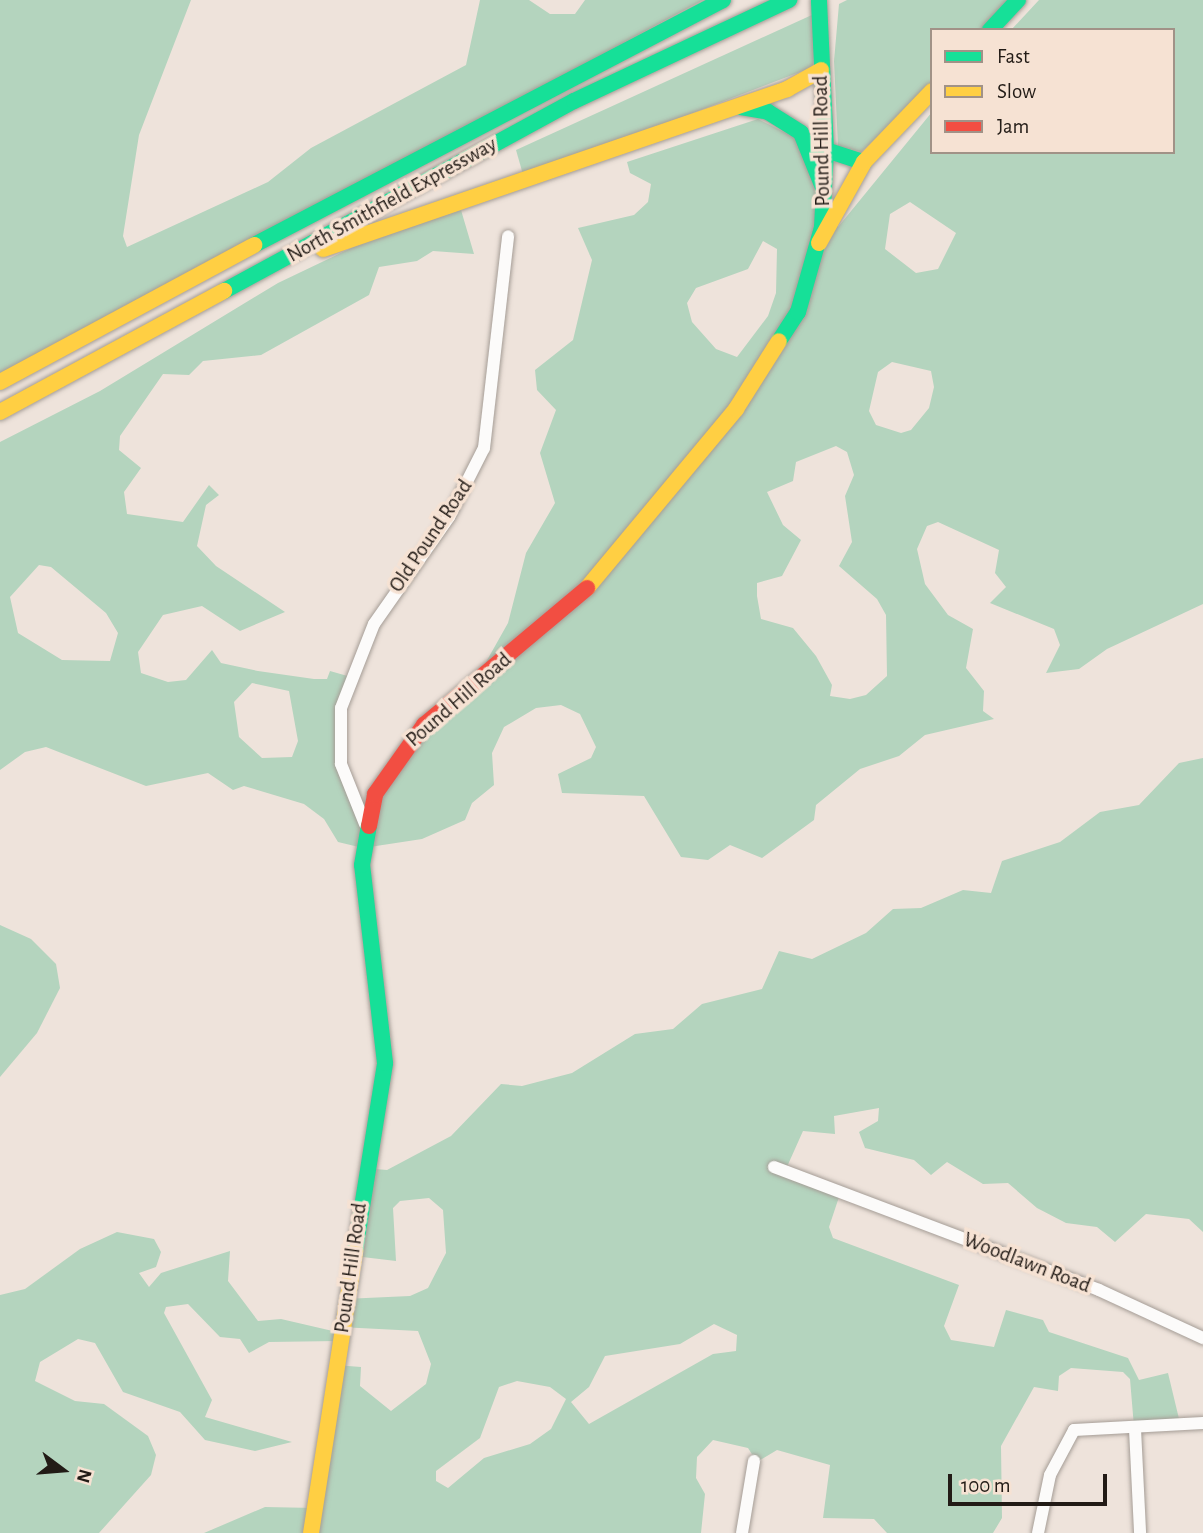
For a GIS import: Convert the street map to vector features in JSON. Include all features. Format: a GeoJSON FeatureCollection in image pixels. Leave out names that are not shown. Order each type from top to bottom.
{"type":"FeatureCollection","features":[{"type":"Feature","properties":{"kind":"main road","name":"North Smithfield Expressway"},"geometry":{"type":"LineString","coordinates":[[0,382],[452,138],[723,0]]}},
{"type":"Feature","properties":{"kind":"main road","name":"Pound Hill Road"},"geometry":{"type":"LineString","coordinates":[[311,1533],[385,1063],[362,865],[365,824],[394,760],[424,725],[573,603],[680,481],[779,345],[798,312],[819,243],[824,190],[826,150],[818,0]]}},
{"type":"Feature","properties":{"kind":"main road"},"geometry":{"type":"LineString","coordinates":[[992,28],[1018,0]]}},
{"type":"Feature","properties":{"kind":"main road","name":"North Smithfield Expressway"},"geometry":{"type":"LineString","coordinates":[[0,412],[574,101],[786,1]]}},
{"type":"Feature","properties":{"kind":"main road"},"geometry":{"type":"LineString","coordinates":[[278,263],[735,106],[821,69]]}},
{"type":"Feature","properties":{"kind":"main road"},"geometry":{"type":"LineString","coordinates":[[819,243],[864,162],[930,93]]}},
{"type":"Feature","properties":{"kind":"main road"},"geometry":{"type":"LineString","coordinates":[[735,106],[768,112],[802,133],[824,190]]}},
{"type":"Feature","properties":{"kind":"main road"},"geometry":{"type":"LineString","coordinates":[[826,150],[864,162]]}},
{"type":"Feature","properties":{"kind":"street","name":"Old Pound Road"},"geometry":{"type":"LineString","coordinates":[[365,824],[341,764],[341,708],[374,624],[449,517],[484,448],[508,236]]}},
{"type":"Feature","properties":{"kind":"street","name":"Woodlawn Road"},"geometry":{"type":"LineString","coordinates":[[774,1167],[1099,1290],[1203,1338]]}},
{"type":"Feature","properties":{"kind":"street"},"geometry":{"type":"LineString","coordinates":[[1038,1533],[1050,1475],[1074,1430],[1135,1429],[1203,1423]]}},
{"type":"Feature","properties":{"kind":"street"},"geometry":{"type":"LineString","coordinates":[[1135,1429],[1140,1533]]}},
{"type":"Feature","properties":{"kind":"street"},"geometry":{"type":"LineString","coordinates":[[742,1533],[754,1461]]}},
{"type":"Feature","properties":{"kind":"green space"},"geometry":{"type":"Polygon","coordinates":[[[0,0],[191,0],[139,135],[123,236],[127,247],[268,182],[311,148],[466,65],[480,0],[529,0],[550,14],[575,14],[585,0],[703,0],[0,378],[0,0]]]}},
{"type":"Feature","properties":{"kind":"green space"},"geometry":{"type":"Polygon","coordinates":[[[847,0],[1013,0],[988,28],[930,28],[930,90],[861,152],[838,146],[834,61],[839,4],[847,0]]]}},
{"type":"Feature","properties":{"kind":"green space"},"geometry":{"type":"Polygon","coordinates":[[[1039,0],[1203,0],[1203,604],[1107,649],[1079,669],[1046,673],[1060,645],[1054,629],[990,603],[1006,587],[995,573],[999,550],[938,522],[927,526],[917,549],[925,584],[948,615],[973,629],[966,668],[984,691],[983,711],[994,719],[925,735],[899,756],[860,769],[816,805],[814,820],[762,858],[730,845],[708,860],[681,857],[644,796],[562,793],[558,774],[591,758],[596,747],[580,714],[561,705],[536,708],[504,727],[492,753],[494,785],[472,803],[465,820],[422,839],[363,848],[338,842],[324,819],[304,804],[244,786],[233,790],[208,773],[146,786],[46,747],[25,752],[0,770],[0,442],[100,391],[278,283],[368,240],[461,210],[474,254],[433,251],[417,261],[379,267],[369,295],[261,355],[203,361],[189,375],[163,374],[120,436],[119,450],[141,468],[124,492],[127,514],[183,522],[209,485],[219,495],[206,505],[197,546],[216,566],[285,612],[240,631],[202,606],[163,615],[138,652],[141,673],[168,682],[186,680],[212,650],[221,663],[258,671],[327,679],[330,671],[351,677],[340,744],[363,817],[395,760],[477,678],[508,623],[526,553],[555,503],[540,453],[556,410],[537,390],[535,370],[573,340],[592,260],[578,228],[634,215],[648,202],[651,184],[630,173],[627,162],[758,119],[808,144],[838,227],[930,114],[930,154],[1175,154],[1175,28],[1013,28],[1039,0]],[[910,202],[890,214],[885,249],[916,273],[938,269],[956,233],[910,202]],[[763,241],[748,269],[696,288],[687,303],[692,322],[716,349],[737,357],[768,316],[776,293],[777,249],[763,241]],[[892,362],[878,372],[869,411],[876,425],[901,433],[911,430],[929,408],[934,387],[931,371],[892,362]],[[836,446],[796,462],[793,481],[767,492],[783,525],[801,540],[782,576],[757,583],[757,596],[761,619],[793,628],[816,656],[832,685],[830,696],[850,699],[866,695],[887,676],[886,615],[877,599],[839,566],[852,542],[845,496],[854,475],[847,452],[836,446]],[[39,565],[10,597],[18,633],[62,660],[110,661],[118,633],[106,613],[51,567],[39,565]],[[252,683],[234,702],[239,737],[262,758],[292,757],[298,741],[289,691],[252,683]]]}},
{"type":"Feature","properties":{"kind":"green space"},"geometry":{"type":"Polygon","coordinates":[[[814,14],[813,67],[524,178],[516,150],[814,14]]]}},
{"type":"Feature","properties":{"kind":"green space"},"geometry":{"type":"Polygon","coordinates":[[[1203,758],[1203,1232],[1189,1219],[1146,1214],[1115,1242],[1097,1227],[1066,1223],[1037,1208],[1008,1183],[983,1184],[947,1162],[931,1175],[914,1160],[865,1148],[859,1132],[878,1121],[879,1108],[834,1116],[835,1134],[803,1131],[786,1169],[840,1194],[829,1227],[833,1238],[959,1285],[944,1326],[951,1340],[994,1347],[1006,1310],[1043,1320],[1049,1332],[1128,1358],[1139,1380],[1168,1373],[1180,1423],[1134,1427],[1130,1379],[1123,1372],[1071,1368],[1059,1376],[1058,1391],[1034,1387],[1001,1446],[1002,1518],[993,1533],[887,1533],[874,1519],[823,1518],[830,1465],[777,1450],[757,1462],[748,1448],[713,1440],[697,1457],[696,1478],[705,1494],[701,1533],[204,1533],[265,1507],[315,1508],[335,1365],[361,1367],[360,1386],[391,1411],[426,1384],[431,1364],[418,1331],[340,1327],[344,1299],[410,1296],[428,1288],[446,1253],[443,1210],[429,1198],[400,1201],[393,1208],[396,1261],[354,1256],[363,1168],[387,1170],[451,1136],[501,1084],[522,1086],[572,1073],[635,1034],[673,1029],[702,1004],[762,989],[779,951],[812,959],[866,933],[893,909],[921,908],[963,890],[991,893],[1002,861],[1060,842],[1100,812],[1139,805],[1179,763],[1203,758]],[[714,1324],[680,1344],[605,1356],[589,1387],[571,1402],[589,1424],[713,1354],[736,1351],[737,1335],[714,1324]],[[517,1381],[499,1387],[480,1438],[436,1471],[436,1481],[448,1488],[484,1458],[530,1444],[551,1429],[566,1399],[550,1387],[517,1381]]]}},
{"type":"Feature","properties":{"kind":"green space"},"geometry":{"type":"Polygon","coordinates":[[[0,925],[31,939],[56,964],[60,988],[37,1033],[0,1077],[0,925]]]}},
{"type":"Feature","properties":{"kind":"green space"},"geometry":{"type":"Polygon","coordinates":[[[117,1232],[154,1239],[161,1252],[156,1267],[139,1273],[149,1287],[161,1273],[230,1251],[228,1281],[258,1321],[281,1319],[337,1332],[337,1341],[269,1342],[249,1353],[240,1339],[220,1337],[188,1304],[166,1307],[164,1313],[212,1400],[205,1417],[292,1442],[255,1451],[205,1440],[180,1412],[123,1392],[95,1343],[78,1339],[40,1362],[35,1381],[75,1401],[104,1404],[148,1436],[156,1455],[151,1475],[99,1533],[0,1533],[0,1295],[25,1289],[80,1249],[117,1232]]]}},
{"type":"Feature","properties":{"kind":"traffic: fast"},"geometry":{"type":"LineString","coordinates":[[254,245],[723,0]]}},
{"type":"Feature","properties":{"kind":"traffic: fast"},"geometry":{"type":"LineString","coordinates":[[224,291],[574,101],[789,0]]}},
{"type":"Feature","properties":{"kind":"traffic: fast"},"geometry":{"type":"LineString","coordinates":[[779,341],[798,312],[822,227],[826,150],[819,0]]}},
{"type":"Feature","properties":{"kind":"traffic: fast"},"geometry":{"type":"LineString","coordinates":[[992,28],[1018,0]]}},
{"type":"Feature","properties":{"kind":"traffic: fast"},"geometry":{"type":"LineString","coordinates":[[741,107],[768,112],[801,133],[824,190]]}},
{"type":"Feature","properties":{"kind":"traffic: fast"},"geometry":{"type":"LineString","coordinates":[[826,150],[864,162]]}},
{"type":"Feature","properties":{"kind":"traffic: fast"},"geometry":{"type":"LineString","coordinates":[[355,1251],[385,1063],[362,865],[369,826]]}},
{"type":"Feature","properties":{"kind":"traffic: slow"},"geometry":{"type":"LineString","coordinates":[[323,249],[787,89],[821,70]]}},
{"type":"Feature","properties":{"kind":"traffic: slow"},"geometry":{"type":"LineString","coordinates":[[819,243],[864,162],[930,93]]}},
{"type":"Feature","properties":{"kind":"traffic: slow"},"geometry":{"type":"LineString","coordinates":[[0,382],[254,245]]}},
{"type":"Feature","properties":{"kind":"traffic: slow"},"geometry":{"type":"LineString","coordinates":[[0,412],[224,291]]}},
{"type":"Feature","properties":{"kind":"traffic: slow"},"geometry":{"type":"LineString","coordinates":[[587,588],[736,409],[779,341]]}},
{"type":"Feature","properties":{"kind":"traffic: slow"},"geometry":{"type":"LineString","coordinates":[[311,1533],[355,1251]]}},
{"type":"Feature","properties":{"kind":"traffic: jam"},"geometry":{"type":"LineString","coordinates":[[369,826],[375,794],[424,725],[587,588]]}}]}
